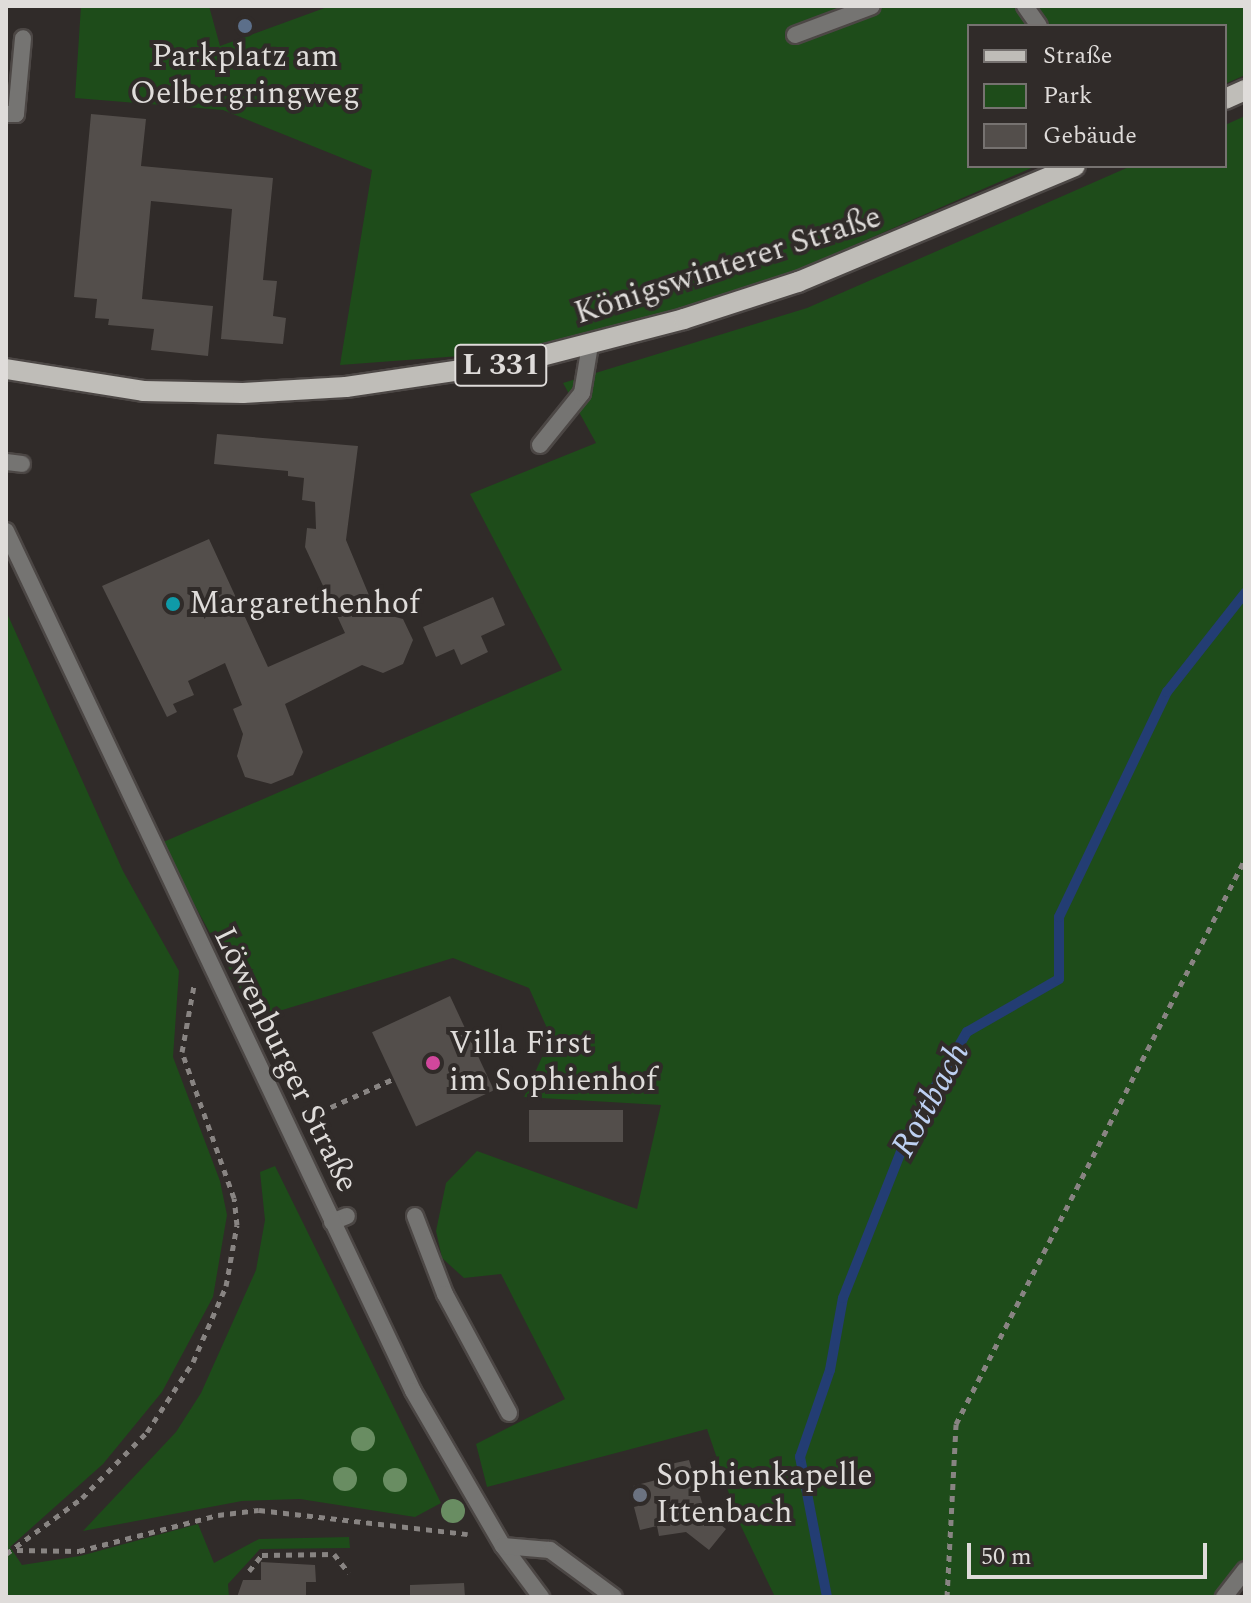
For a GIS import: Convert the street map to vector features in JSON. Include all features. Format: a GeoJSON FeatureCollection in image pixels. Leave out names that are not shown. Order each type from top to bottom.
{"type":"FeatureCollection","features":[{"type":"Feature","properties":{"kind":"main road","name":"Königswinterer Straße"},"geometry":{"type":"LineString","coordinates":[[6,369],[143,391],[243,393],[441,375],[590,345],[798,282],[1070,168]]}},
{"type":"Feature","properties":{"kind":"street"},"geometry":{"type":"LineString","coordinates":[[795,35],[872,6]]}},
{"type":"Feature","properties":{"kind":"street"},"geometry":{"type":"LineString","coordinates":[[1025,6],[1038,24]]}},
{"type":"Feature","properties":{"kind":"street"},"geometry":{"type":"LineString","coordinates":[[6,114],[16,114],[23,38]]}},
{"type":"Feature","properties":{"kind":"street"},"geometry":{"type":"LineString","coordinates":[[540,445],[582,393],[590,345]]}},
{"type":"Feature","properties":{"kind":"street","name":"Löwenburger Straße"},"geometry":{"type":"LineString","coordinates":[[6,531],[212,974],[339,1219],[413,1391],[500,1541],[541,1597]]}},
{"type":"Feature","properties":{"kind":"street"},"geometry":{"type":"LineString","coordinates":[[415,1216],[445,1294],[509,1413]]}},
{"type":"Feature","properties":{"kind":"street"},"geometry":{"type":"LineString","coordinates":[[500,1541],[550,1550],[614,1597]]}},
{"type":"Feature","properties":{"kind":"street"},"geometry":{"type":"LineString","coordinates":[[1224,1597],[1245,1570]]}},
{"type":"Feature","properties":{"kind":"path"},"geometry":{"type":"LineString","coordinates":[[947,1597],[956,1424],[1245,859]]}},
{"type":"Feature","properties":{"kind":"path"},"geometry":{"type":"LineString","coordinates":[[6,1554],[16,1550],[82,1498],[147,1432],[186,1375],[215,1318],[233,1253],[234,1198],[182,1052],[195,981],[212,974]]}},
{"type":"Feature","properties":{"kind":"path"},"geometry":{"type":"LineString","coordinates":[[319,1113],[393,1079]]}},
{"type":"Feature","properties":{"kind":"path"},"geometry":{"type":"LineString","coordinates":[[16,1550],[79,1551],[218,1515],[259,1510],[302,1511],[415,1531],[500,1541]]}},
{"type":"Feature","properties":{"kind":"path"},"geometry":{"type":"LineString","coordinates":[[249,1571],[262,1555],[334,1554],[349,1573]]}},
{"type":"Feature","properties":{"kind":"green space"},"geometry":{"type":"Polygon","coordinates":[[[81,6],[209,6],[220,46],[330,6],[1245,6],[1245,75],[1227,83],[1227,24],[967,24],[967,168],[1031,168],[797,270],[555,349],[340,365],[372,170],[223,110],[75,98],[81,6]]]}},
{"type":"Feature","properties":{"kind":"green space"},"geometry":{"type":"Polygon","coordinates":[[[1245,116],[1245,1581],[1233,1597],[775,1597],[738,1520],[707,1429],[487,1487],[476,1444],[565,1399],[501,1274],[464,1278],[442,1258],[436,1231],[446,1183],[477,1151],[637,1209],[661,1105],[524,1097],[551,1037],[529,988],[453,958],[256,1018],[161,843],[562,670],[470,494],[596,443],[563,383],[807,308],[1126,168],[1227,168],[1227,124],[1245,116]]]}},
{"type":"Feature","properties":{"kind":"green space"},"geometry":{"type":"Polygon","coordinates":[[[6,611],[123,871],[179,971],[173,1057],[220,1181],[227,1215],[213,1297],[162,1392],[103,1464],[10,1547],[22,1565],[80,1556],[198,1524],[214,1563],[259,1539],[349,1537],[350,1548],[260,1549],[228,1584],[229,1597],[6,1597],[6,611]]]}},
{"type":"Feature","properties":{"kind":"green space"},"geometry":{"type":"Polygon","coordinates":[[[275,1166],[441,1503],[415,1517],[300,1499],[242,1501],[83,1531],[176,1432],[201,1393],[256,1270],[265,1220],[260,1172],[275,1166]]]}},
{"type":"Feature","properties":{"kind":"building"},"geometry":{"type":"Polygon","coordinates":[[[91,114],[146,119],[141,166],[273,178],[263,280],[277,281],[273,316],[286,318],[283,344],[221,339],[232,209],[151,201],[142,299],[213,306],[208,356],[151,350],[154,329],[108,325],[109,319],[95,318],[97,299],[74,297],[91,114]]]}},
{"type":"Feature","properties":{"kind":"building","name":"Margarethenhof"},"geometry":{"type":"Polygon","coordinates":[[[217,434],[358,446],[346,540],[376,612],[403,619],[413,640],[403,664],[383,673],[362,665],[285,704],[303,752],[293,775],[271,784],[245,777],[237,756],[243,734],[233,709],[242,705],[225,663],[188,681],[194,695],[173,704],[177,712],[167,717],[102,586],[209,539],[268,667],[345,633],[305,547],[307,528],[316,529],[315,502],[302,500],[304,478],[288,476],[288,471],[214,464],[217,434]]]}},
{"type":"Feature","properties":{"kind":"building"},"geometry":{"type":"Polygon","coordinates":[[[493,597],[505,625],[481,636],[488,652],[461,665],[454,649],[436,657],[423,627],[493,597]]]}},
{"type":"Feature","properties":{"kind":"building","name":"Villa First im Sophienhof"},"geometry":{"type":"Polygon","coordinates":[[[450,996],[494,1090],[416,1127],[372,1032],[450,996]]]}},
{"type":"Feature","properties":{"kind":"building"},"geometry":{"type":"Polygon","coordinates":[[[529,1110],[623,1110],[623,1142],[529,1142],[529,1110]]]}},
{"type":"Feature","properties":{"kind":"building"},"geometry":{"type":"Polygon","coordinates":[[[689,1460],[705,1512],[726,1529],[709,1550],[686,1532],[659,1536],[657,1526],[640,1530],[634,1507],[638,1506],[633,1486],[664,1478],[661,1466],[689,1460]]]}},
{"type":"Feature","properties":{"kind":"building"},"geometry":{"type":"Polygon","coordinates":[[[261,1562],[315,1565],[316,1582],[306,1582],[306,1597],[237,1597],[243,1580],[261,1580],[261,1562]]]}},
{"type":"Feature","properties":{"kind":"building"},"geometry":{"type":"Polygon","coordinates":[[[464,1583],[465,1597],[410,1597],[410,1585],[464,1583]]]}},
{"type":"Feature","properties":{"kind":"waterway","name":"Rottbach"},"geometry":{"type":"LineString","coordinates":[[827,1597],[800,1457],[830,1370],[843,1298],[908,1134],[967,1032],[1059,979],[1059,917],[1167,692],[1245,593]]}},
{"type":"Feature","properties":{"kind":"place","name":"Parkplatz am Oelbergringweg"},"geometry":{"type":"Point","coordinates":[245,26]}},
{"type":"Feature","properties":{"kind":"place","name":"Margarethenhof"},"geometry":{"type":"Point","coordinates":[173,604]}},
{"type":"Feature","properties":{"kind":"place","name":"Villa First im Sophienhof"},"geometry":{"type":"Point","coordinates":[433,1063]}},
{"type":"Feature","properties":{"kind":"place","name":"Sophienkapelle Ittenbach"},"geometry":{"type":"Point","coordinates":[640,1495]}}]}
